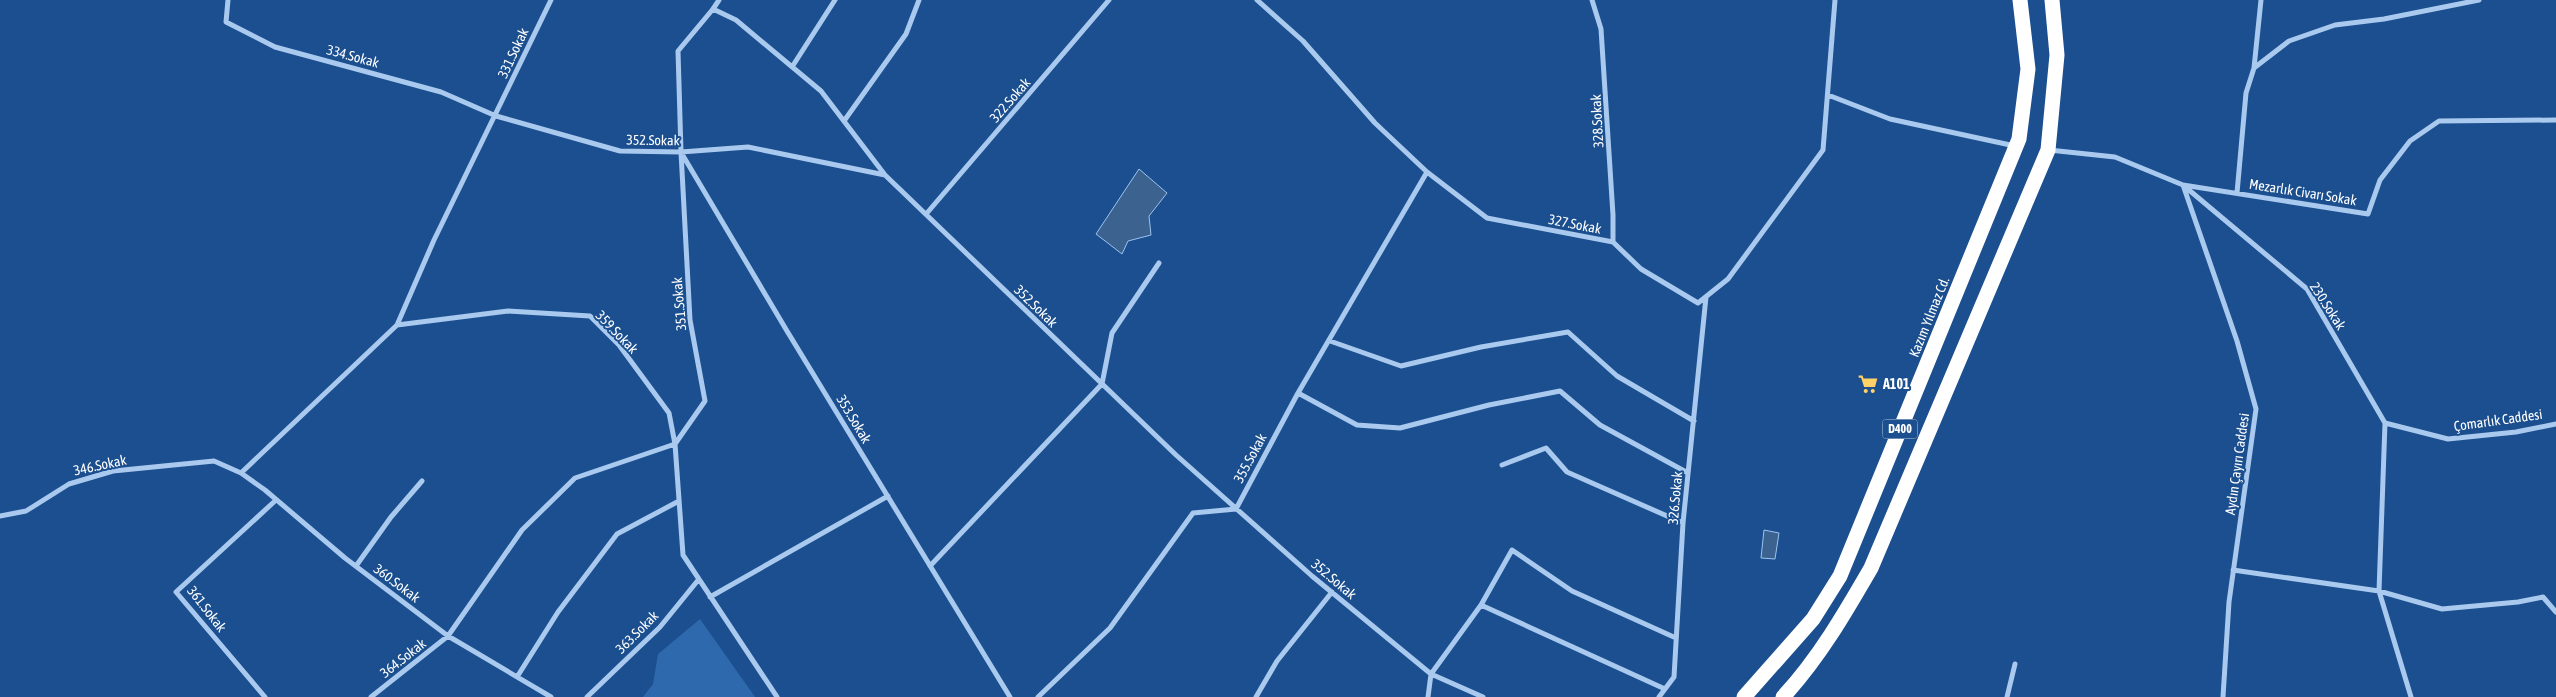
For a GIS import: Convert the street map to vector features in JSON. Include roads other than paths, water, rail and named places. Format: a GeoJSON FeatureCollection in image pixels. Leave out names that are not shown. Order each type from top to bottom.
{"type":"FeatureCollection","features":[{"type":"Feature","properties":{"kind":"highway","name":"Kazım Yılmaz Cd."},"geometry":{"type":"LineString","coordinates":[[1744,697],[1813,618],[1840,576],[2016,146],[2024,106],[2028,69],[2020,0]]}},
{"type":"Feature","properties":{"kind":"highway","name":"D400"},"geometry":{"type":"LineString","coordinates":[[1783,697],[1802,676],[1839,624],[1871,568],[2048,150],[2057,56],[2052,0]]}},
{"type":"Feature","properties":{"kind":"street","name":"334.Sokak"},"geometry":{"type":"LineString","coordinates":[[228,0],[226,22],[276,47],[441,92],[496,116]]}},
{"type":"Feature","properties":{"kind":"street","name":"331.Sokak"},"geometry":{"type":"LineString","coordinates":[[397,324],[434,240],[551,0]]}},
{"type":"Feature","properties":{"kind":"street","name":"351.Sokak"},"geometry":{"type":"LineString","coordinates":[[675,444],[705,401],[690,320],[681,152],[678,51],[719,0]]}},
{"type":"Feature","properties":{"kind":"street"},"geometry":{"type":"LineString","coordinates":[[792,67],[835,0]]}},
{"type":"Feature","properties":{"kind":"street"},"geometry":{"type":"LineString","coordinates":[[844,121],[906,34],[919,0]]}},
{"type":"Feature","properties":{"kind":"street","name":"322.Sokak"},"geometry":{"type":"LineString","coordinates":[[927,213],[1109,0]]}},
{"type":"Feature","properties":{"kind":"street","name":"327.Sokak"},"geometry":{"type":"LineString","coordinates":[[1258,0],[1304,41],[1375,123],[1427,172],[1487,218],[1613,242],[1640,269],[1698,303],[1706,297]]}},
{"type":"Feature","properties":{"kind":"street","name":"328.Sokak"},"geometry":{"type":"LineString","coordinates":[[1592,0],[1602,39],[1613,242]]}},
{"type":"Feature","properties":{"kind":"street"},"geometry":{"type":"LineString","coordinates":[[1706,297],[1728,279],[1823,150],[1835,0]]}},
{"type":"Feature","properties":{"kind":"street","name":"Mezarlık Civarı Sokak"},"geometry":{"type":"LineString","coordinates":[[2237,193],[2246,93],[2254,68],[2261,0]]}},
{"type":"Feature","properties":{"kind":"street"},"geometry":{"type":"LineString","coordinates":[[2254,68],[2289,41],[2335,25],[2384,19],[2476,0]]}},
{"type":"Feature","properties":{"kind":"street"},"geometry":{"type":"LineString","coordinates":[[713,9],[736,20],[821,91],[885,175]]}},
{"type":"Feature","properties":{"kind":"street"},"geometry":{"type":"LineString","coordinates":[[1828,95],[1890,119],[2016,146]]}},
{"type":"Feature","properties":{"kind":"street","name":"352.Sokak"},"geometry":{"type":"LineString","coordinates":[[496,116],[620,151],[681,152],[748,147],[885,175],[927,213],[1007,295],[1236,509],[1332,592],[1432,674],[1483,697]]}},
{"type":"Feature","properties":{"kind":"street","name":"Mezarlık Civarı Sokak"},"geometry":{"type":"LineString","coordinates":[[2183,186],[2368,214],[2380,180],[2410,141],[2439,121],[2556,120]]}},
{"type":"Feature","properties":{"kind":"street","name":"230.Sokak"},"geometry":{"type":"LineString","coordinates":[[2048,150],[2115,157],[2183,186],[2307,289],[2386,423]]}},
{"type":"Feature","properties":{"kind":"street","name":"353.Sokak"},"geometry":{"type":"LineString","coordinates":[[681,152],[1010,697]]}},
{"type":"Feature","properties":{"kind":"street","name":"355.Sokak"},"geometry":{"type":"LineString","coordinates":[[1236,509],[1298,392],[1330,341],[1427,172]]}},
{"type":"Feature","properties":{"kind":"street","name":"Aydın Çayırı Caddesi"},"geometry":{"type":"LineString","coordinates":[[2183,186],[2237,341],[2256,408],[2232,570],[2224,697]]}},
{"type":"Feature","properties":{"kind":"street"},"geometry":{"type":"LineString","coordinates":[[930,566],[1102,384],[1112,333],[1159,263]]}},
{"type":"Feature","properties":{"kind":"street","name":"326.Sokak"},"geometry":{"type":"LineString","coordinates":[[1659,697],[1674,677],[1688,473],[1706,297]]}},
{"type":"Feature","properties":{"kind":"street","name":"359.Sokak"},"geometry":{"type":"LineString","coordinates":[[397,324],[508,311],[590,316],[618,345],[669,413],[675,444],[683,555],[777,697]]}},
{"type":"Feature","properties":{"kind":"street"},"geometry":{"type":"LineString","coordinates":[[241,473],[397,324]]}},
{"type":"Feature","properties":{"kind":"street"},"geometry":{"type":"LineString","coordinates":[[1330,341],[1401,366],[1568,332],[1617,376],[1694,421]]}},
{"type":"Feature","properties":{"kind":"street"},"geometry":{"type":"LineString","coordinates":[[1298,392],[1357,425],[1400,428],[1489,405],[1560,391],[1600,425],[1688,473]]}},
{"type":"Feature","properties":{"kind":"street"},"geometry":{"type":"LineString","coordinates":[[2386,423],[2379,592],[2411,697]]}},
{"type":"Feature","properties":{"kind":"street","name":"Çomarlık Caddesi"},"geometry":{"type":"LineString","coordinates":[[2386,423],[2448,438],[2516,432],[2556,424]]}},
{"type":"Feature","properties":{"kind":"street","name":"364.Sokak"},"geometry":{"type":"LineString","coordinates":[[371,697],[448,636],[522,530],[575,478],[675,444]]}},
{"type":"Feature","properties":{"kind":"street"},"geometry":{"type":"LineString","coordinates":[[1502,465],[1546,448],[1567,472],[1684,523]]}},
{"type":"Feature","properties":{"kind":"street","name":"346.Sokak"},"geometry":{"type":"LineString","coordinates":[[0,516],[26,511],[70,484],[113,471],[214,461],[241,473]]}},
{"type":"Feature","properties":{"kind":"street","name":"360.Sokak"},"geometry":{"type":"LineString","coordinates":[[241,473],[356,566],[448,636],[551,697]]}},
{"type":"Feature","properties":{"kind":"street"},"geometry":{"type":"LineString","coordinates":[[356,566],[390,517],[422,481]]}},
{"type":"Feature","properties":{"kind":"street"},"geometry":{"type":"LineString","coordinates":[[710,597],[888,496]]}},
{"type":"Feature","properties":{"kind":"street","name":"361.Sokak"},"geometry":{"type":"LineString","coordinates":[[265,697],[176,592],[276,500]]}},
{"type":"Feature","properties":{"kind":"street"},"geometry":{"type":"LineString","coordinates":[[517,677],[558,612],[617,534],[679,501]]}},
{"type":"Feature","properties":{"kind":"street"},"geometry":{"type":"LineString","coordinates":[[1038,697],[1110,628],[1193,513],[1236,509]]}},
{"type":"Feature","properties":{"kind":"street"},"geometry":{"type":"LineString","coordinates":[[1428,697],[1432,674],[1480,604],[1512,550],[1572,591],[1676,638]]}},
{"type":"Feature","properties":{"kind":"street"},"geometry":{"type":"LineString","coordinates":[[2232,570],[2379,592],[2442,609],[2518,602],[2543,597],[2556,612]]}},
{"type":"Feature","properties":{"kind":"street","name":"363.Sokak"},"geometry":{"type":"LineString","coordinates":[[587,697],[660,627],[698,579]]}},
{"type":"Feature","properties":{"kind":"street"},"geometry":{"type":"LineString","coordinates":[[1256,697],[1277,661],[1332,592]]}},
{"type":"Feature","properties":{"kind":"street"},"geometry":{"type":"LineString","coordinates":[[1480,604],[1665,690]]}},
{"type":"Feature","properties":{"kind":"street"},"geometry":{"type":"LineString","coordinates":[[2007,697],[2015,664]]}},
{"type":"Feature","properties":{"kind":"place","name":"A101"},"geometry":{"type":"Point","coordinates":[1868,384]}}]}
